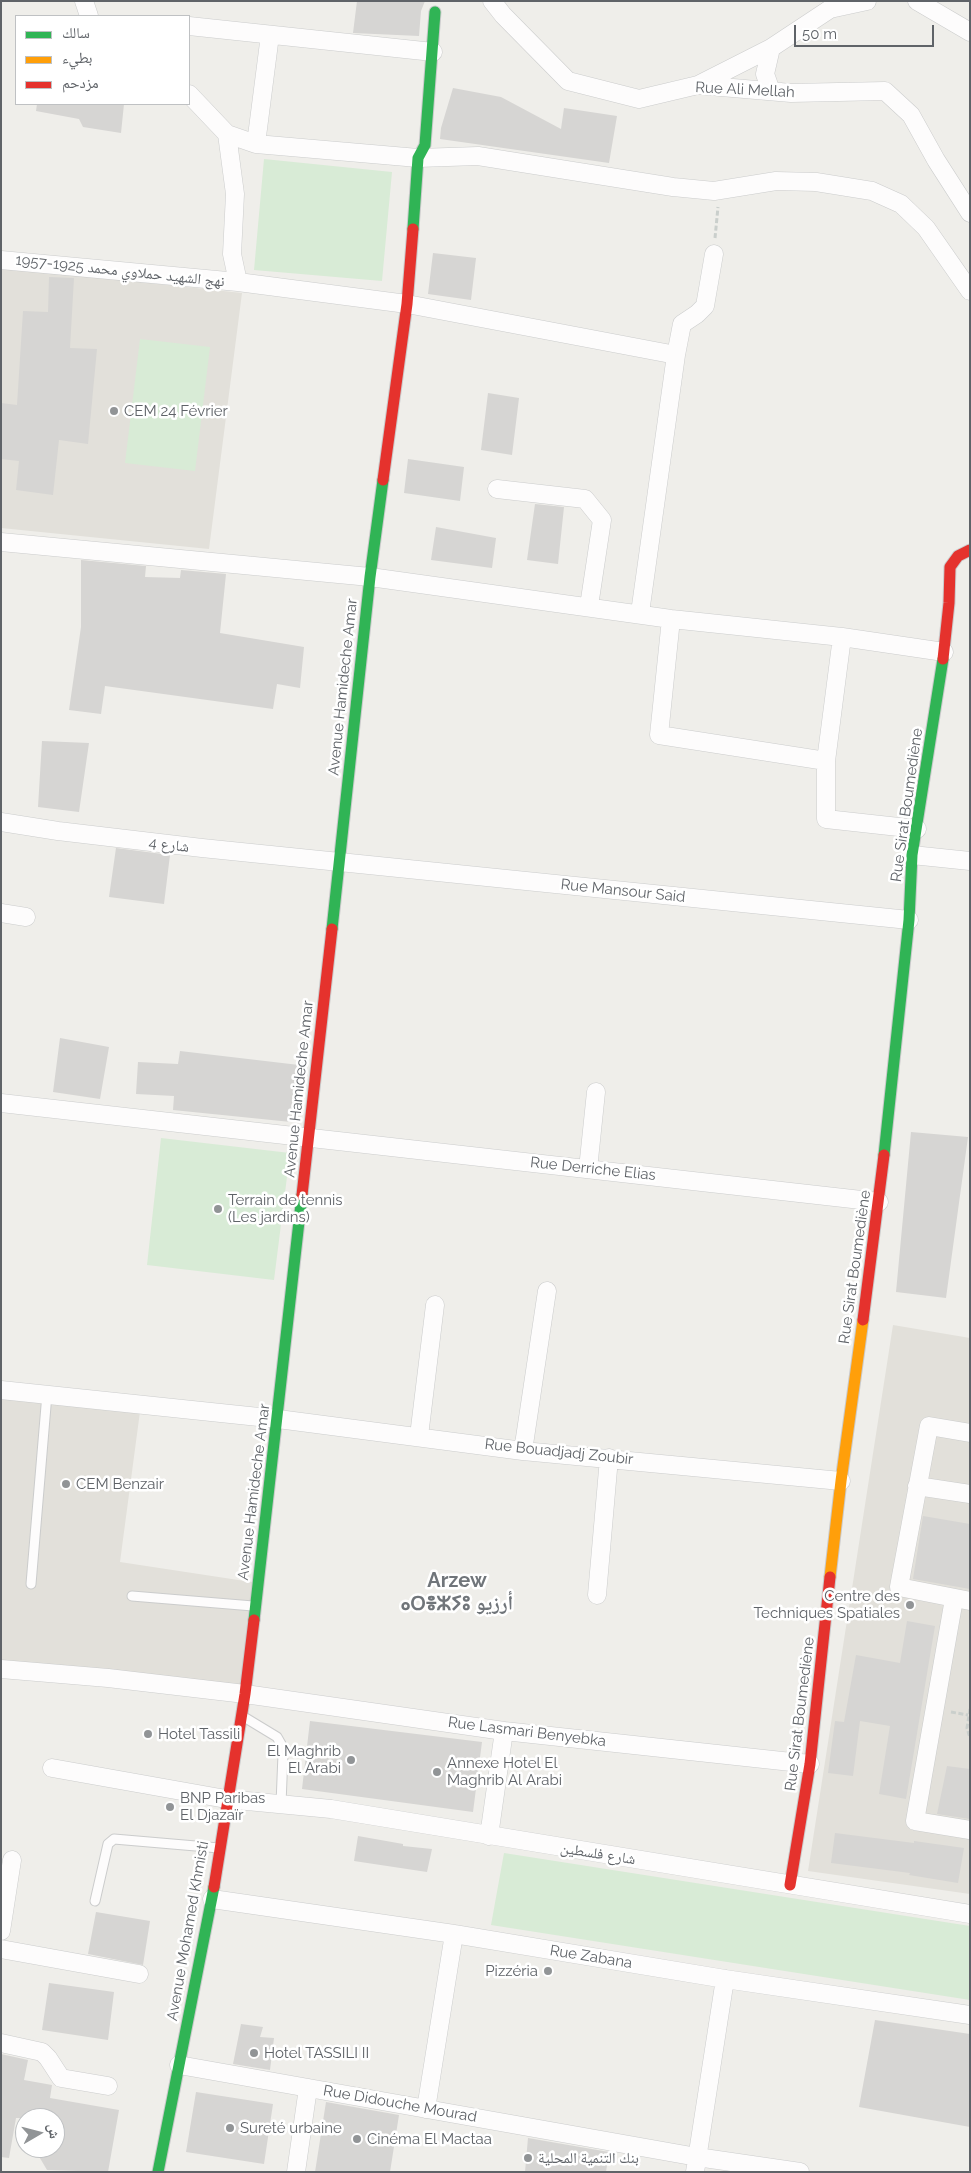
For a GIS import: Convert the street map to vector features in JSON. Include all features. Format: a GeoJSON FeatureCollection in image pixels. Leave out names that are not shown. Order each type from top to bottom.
{"type":"FeatureCollection","features":[{"type":"Feature","properties":{"kind":"street"},"geometry":{"type":"LineString","coordinates":[[84,1],[90,15]]}},
{"type":"Feature","properties":{"kind":"street","name":"Rue Ali Mellah"},"geometry":{"type":"LineString","coordinates":[[492,1],[503,15],[568,81],[639,99],[698,85],[792,93],[885,91],[911,115],[936,160],[970,213]]}},
{"type":"Feature","properties":{"kind":"street"},"geometry":{"type":"LineString","coordinates":[[698,85],[771,48],[830,9],[867,1]]}},
{"type":"Feature","properties":{"kind":"street"},"geometry":{"type":"LineString","coordinates":[[917,1],[970,32]]}},
{"type":"Feature","properties":{"kind":"street","name":"Avenue Hamideche Amar"},"geometry":{"type":"LineString","coordinates":[[245,1694],[278,1419],[370,577],[407,304],[418,158],[425,145],[435,12]]}},
{"type":"Feature","properties":{"kind":"street"},"geometry":{"type":"LineString","coordinates":[[190,26],[433,52]]}},
{"type":"Feature","properties":{"kind":"street"},"geometry":{"type":"LineString","coordinates":[[256,144],[270,35]]}},
{"type":"Feature","properties":{"kind":"street"},"geometry":{"type":"LineString","coordinates":[[771,48],[765,74],[771,91],[792,93]]}},
{"type":"Feature","properties":{"kind":"street"},"geometry":{"type":"LineString","coordinates":[[190,95],[227,134],[256,144],[418,158],[478,156],[673,187],[720,190],[776,181],[816,182],[872,191],[901,204],[926,228],[970,291]]}},
{"type":"Feature","properties":{"kind":"street"},"geometry":{"type":"LineString","coordinates":[[227,134],[235,194],[232,254],[238,282]]}},
{"type":"Feature","properties":{"kind":"street"},"geometry":{"type":"LineString","coordinates":[[640,613],[682,324],[697,314],[704,306],[714,254]]}},
{"type":"Feature","properties":{"kind":"street","name":"نهج الشهيد حملاوي محمد 1925-1957"},"geometry":{"type":"LineString","coordinates":[[1,260],[238,282],[407,304],[676,355]]}},
{"type":"Feature","properties":{"kind":"street"},"geometry":{"type":"LineString","coordinates":[[497,489],[585,498],[602,520],[589,606]]}},
{"type":"Feature","properties":{"kind":"street"},"geometry":{"type":"LineString","coordinates":[[1,542],[370,577],[640,613],[671,619],[842,637],[944,652]]}},
{"type":"Feature","properties":{"kind":"street","name":"Rue Sirat Boumediène"},"geometry":{"type":"LineString","coordinates":[[790,1886],[810,1764],[841,1481],[879,1202],[908,920],[912,855],[944,652],[950,568],[958,556],[970,550]]}},
{"type":"Feature","properties":{"kind":"street"},"geometry":{"type":"LineString","coordinates":[[671,619],[659,736],[826,761]]}},
{"type":"Feature","properties":{"kind":"street"},"geometry":{"type":"LineString","coordinates":[[842,637],[826,761],[826,819],[916,829]]}},
{"type":"Feature","properties":{"kind":"street","name":"شارع 4"},"geometry":{"type":"LineString","coordinates":[[1,822],[58,832],[338,863]]}},
{"type":"Feature","properties":{"kind":"street"},"geometry":{"type":"LineString","coordinates":[[912,855],[970,861]]}},
{"type":"Feature","properties":{"kind":"street","name":"Rue Mansour Said"},"geometry":{"type":"LineString","coordinates":[[338,863],[908,920]]}},
{"type":"Feature","properties":{"kind":"street"},"geometry":{"type":"LineString","coordinates":[[1,914],[26,917]]}},
{"type":"Feature","properties":{"kind":"street"},"geometry":{"type":"LineString","coordinates":[[588,1169],[596,1092]]}},
{"type":"Feature","properties":{"kind":"street","name":"Rue Derriche Elias"},"geometry":{"type":"LineString","coordinates":[[1,1103],[879,1202]]}},
{"type":"Feature","properties":{"kind":"street"},"geometry":{"type":"LineString","coordinates":[[523,1451],[547,1291]]}},
{"type":"Feature","properties":{"kind":"street"},"geometry":{"type":"LineString","coordinates":[[419,1436],[435,1306]]}},
{"type":"Feature","properties":{"kind":"street","name":"Rue Bouadjadj Zoubir"},"geometry":{"type":"LineString","coordinates":[[1,1390],[278,1419],[523,1451],[841,1481]]}},
{"type":"Feature","properties":{"kind":"street"},"geometry":{"type":"LineString","coordinates":[[970,1433],[929,1426],[899,1587],[962,1600],[915,1821],[970,1830]]}},
{"type":"Feature","properties":{"kind":"street"},"geometry":{"type":"LineString","coordinates":[[597,1595],[609,1458]]}},
{"type":"Feature","properties":{"kind":"street"},"geometry":{"type":"LineString","coordinates":[[917,1486],[970,1494]]}},
{"type":"Feature","properties":{"kind":"street","name":"Rue Lasmari Benyebka"},"geometry":{"type":"LineString","coordinates":[[1,1668],[245,1694],[504,1731],[810,1764]]}},
{"type":"Feature","properties":{"kind":"street","name":"Avenue Mohamed Khmisti"},"geometry":{"type":"LineString","coordinates":[[158,2172],[212,1899],[226,1799],[245,1694]]}},
{"type":"Feature","properties":{"kind":"street"},"geometry":{"type":"LineString","coordinates":[[489,1836],[504,1731]]}},
{"type":"Feature","properties":{"kind":"street","name":"شارع فلسطين"},"geometry":{"type":"LineString","coordinates":[[52,1768],[226,1799],[331,1809],[790,1886],[970,1914]]}},
{"type":"Feature","properties":{"kind":"street"},"geometry":{"type":"LineString","coordinates":[[1,1931],[12,1860]]}},
{"type":"Feature","properties":{"kind":"street","name":"Rue Zabana"},"geometry":{"type":"LineString","coordinates":[[212,1899],[454,1934],[725,1979],[970,2015]]}},
{"type":"Feature","properties":{"kind":"street"},"geometry":{"type":"LineString","coordinates":[[426,2109],[454,1934]]}},
{"type":"Feature","properties":{"kind":"street"},"geometry":{"type":"LineString","coordinates":[[1,1950],[139,1974]]}},
{"type":"Feature","properties":{"kind":"street"},"geometry":{"type":"LineString","coordinates":[[696,2164],[725,1979]]}},
{"type":"Feature","properties":{"kind":"street"},"geometry":{"type":"LineString","coordinates":[[1,2044],[42,2052],[61,2078],[108,2086]]}},
{"type":"Feature","properties":{"kind":"street","name":"Rue Didouche Mourad"},"geometry":{"type":"LineString","coordinates":[[178,2065],[426,2109],[696,2164],[800,2172]]}},
{"type":"Feature","properties":{"kind":"street"},"geometry":{"type":"LineString","coordinates":[[296,2172],[308,2088]]}},
{"type":"Feature","properties":{"kind":"lane"},"geometry":{"type":"LineString","coordinates":[[31,1584],[47,1394]]}},
{"type":"Feature","properties":{"kind":"lane"},"geometry":{"type":"LineString","coordinates":[[132,1596],[256,1606]]}},
{"type":"Feature","properties":{"kind":"lane"},"geometry":{"type":"LineString","coordinates":[[241,1714],[277,1736],[281,1744],[283,1754],[281,1804]]}},
{"type":"Feature","properties":{"kind":"lane"},"geometry":{"type":"LineString","coordinates":[[95,1901],[108,1844],[114,1839],[219,1848]]}},
{"type":"Feature","properties":{"kind":"path"},"geometry":{"type":"LineString","coordinates":[[714,254],[720,190]]}},
{"type":"Feature","properties":{"kind":"path"},"geometry":{"type":"LineString","coordinates":[[970,1709],[967,1728],[970,1738]]}},
{"type":"Feature","properties":{"kind":"shaded area","name":"CEM 24 Février"},"geometry":{"type":"Polygon","coordinates":[[[1,267],[242,293],[209,549],[1,528],[1,267]]]}},
{"type":"Feature","properties":{"kind":"shaded area","name":"Centre des Techniques Spatiales"},"geometry":{"type":"Polygon","coordinates":[[[893,1325],[970,1338],[970,1894],[808,1871],[893,1325]]]}},
{"type":"Feature","properties":{"kind":"shaded area","name":"CEM Benzair"},"geometry":{"type":"Polygon","coordinates":[[[1,1390],[141,1404],[120,1562],[258,1583],[245,1694],[1,1669],[1,1390]]]}},
{"type":"Feature","properties":{"kind":"green space"},"geometry":{"type":"Polygon","coordinates":[[[264,159],[392,172],[382,281],[254,270],[264,159]]]}},
{"type":"Feature","properties":{"kind":"green space"},"geometry":{"type":"Polygon","coordinates":[[[140,339],[210,347],[195,471],[125,463],[140,339]]]}},
{"type":"Feature","properties":{"kind":"green space","name":"Terrain de tennis (Les jardins)"},"geometry":{"type":"Polygon","coordinates":[[[161,1138],[290,1153],[274,1280],[147,1265],[161,1138]]]}},
{"type":"Feature","properties":{"kind":"green space"},"geometry":{"type":"Polygon","coordinates":[[[504,1853],[970,1926],[970,2000],[491,1925],[504,1853]]]}},
{"type":"Feature","properties":{"kind":"building"},"geometry":{"type":"Polygon","coordinates":[[[357,1],[425,1],[421,11],[419,36],[353,33],[357,1]]]}},
{"type":"Feature","properties":{"kind":"building"},"geometry":{"type":"Polygon","coordinates":[[[453,88],[501,97],[561,129],[564,108],[617,116],[609,163],[440,139],[441,128],[453,88]]]}},
{"type":"Feature","properties":{"kind":"building"},"geometry":{"type":"Polygon","coordinates":[[[37,105],[124,105],[121,133],[83,127],[79,119],[36,111],[37,105]]]}},
{"type":"Feature","properties":{"kind":"building"},"geometry":{"type":"Polygon","coordinates":[[[433,253],[476,258],[471,300],[428,294],[433,253]]]}},
{"type":"Feature","properties":{"kind":"building"},"geometry":{"type":"Polygon","coordinates":[[[49,277],[74,278],[70,348],[97,349],[88,444],[59,440],[53,495],[16,490],[19,461],[1,459],[1,403],[17,405],[23,311],[48,312],[49,277]]]}},
{"type":"Feature","properties":{"kind":"building"},"geometry":{"type":"Polygon","coordinates":[[[488,393],[519,398],[512,455],[481,450],[488,393]]]}},
{"type":"Feature","properties":{"kind":"building"},"geometry":{"type":"Polygon","coordinates":[[[408,459],[464,467],[460,501],[404,493],[408,459]]]}},
{"type":"Feature","properties":{"kind":"building"},"geometry":{"type":"Polygon","coordinates":[[[535,504],[564,507],[558,564],[527,560],[535,504]]]}},
{"type":"Feature","properties":{"kind":"building"},"geometry":{"type":"Polygon","coordinates":[[[436,527],[496,538],[492,568],[431,560],[436,527]]]}},
{"type":"Feature","properties":{"kind":"building"},"geometry":{"type":"Polygon","coordinates":[[[81,560],[146,566],[145,577],[180,578],[181,570],[226,574],[220,633],[304,647],[300,688],[277,684],[273,709],[105,686],[101,714],[69,710],[81,627],[81,560]]]}},
{"type":"Feature","properties":{"kind":"building"},"geometry":{"type":"Polygon","coordinates":[[[42,741],[89,743],[79,812],[38,807],[42,741]]]}},
{"type":"Feature","properties":{"kind":"building"},"geometry":{"type":"Polygon","coordinates":[[[116,848],[170,855],[164,904],[109,897],[116,848]]]}},
{"type":"Feature","properties":{"kind":"building"},"geometry":{"type":"Polygon","coordinates":[[[60,1038],[109,1047],[100,1099],[53,1092],[60,1038]]]}},
{"type":"Feature","properties":{"kind":"building"},"geometry":{"type":"Polygon","coordinates":[[[180,1051],[299,1065],[291,1122],[173,1110],[174,1096],[136,1094],[138,1062],[178,1064],[180,1051]]]}},
{"type":"Feature","properties":{"kind":"building"},"geometry":{"type":"Polygon","coordinates":[[[911,1132],[968,1137],[946,1298],[896,1292],[911,1132]]]}},
{"type":"Feature","properties":{"kind":"building"},"geometry":{"type":"Polygon","coordinates":[[[923,1516],[970,1524],[970,1589],[913,1579],[923,1516]]]}},
{"type":"Feature","properties":{"kind":"building"},"geometry":{"type":"Polygon","coordinates":[[[907,1621],[935,1626],[906,1799],[879,1794],[890,1726],[860,1721],[853,1776],[828,1773],[835,1721],[844,1722],[856,1655],[900,1663],[907,1621]]]}},
{"type":"Feature","properties":{"kind":"building"},"geometry":{"type":"Polygon","coordinates":[[[310,1721],[482,1742],[473,1812],[302,1789],[310,1721]]]}},
{"type":"Feature","properties":{"kind":"building"},"geometry":{"type":"Polygon","coordinates":[[[947,1766],[970,1769],[970,1819],[937,1814],[947,1766]]]}},
{"type":"Feature","properties":{"kind":"building"},"geometry":{"type":"Polygon","coordinates":[[[835,1833],[964,1848],[958,1883],[909,1875],[910,1873],[831,1863],[835,1833]]]}},
{"type":"Feature","properties":{"kind":"building"},"geometry":{"type":"Polygon","coordinates":[[[358,1836],[403,1844],[403,1846],[432,1849],[427,1872],[354,1861],[358,1836]]]}},
{"type":"Feature","properties":{"kind":"building"},"geometry":{"type":"Polygon","coordinates":[[[96,1912],[150,1921],[143,1965],[88,1954],[96,1912]]]}},
{"type":"Feature","properties":{"kind":"building"},"geometry":{"type":"Polygon","coordinates":[[[49,1983],[114,1992],[108,2040],[42,2030],[49,1983]]]}},
{"type":"Feature","properties":{"kind":"building"},"geometry":{"type":"Polygon","coordinates":[[[875,2020],[970,2034],[970,2127],[859,2107],[875,2020]]]}},
{"type":"Feature","properties":{"kind":"building","name":"Hotel TASSILI II"},"geometry":{"type":"Polygon","coordinates":[[[241,2024],[263,2027],[260,2037],[274,2038],[270,2070],[233,2064],[241,2024]]]}},
{"type":"Feature","properties":{"kind":"building"},"geometry":{"type":"Polygon","coordinates":[[[1,2054],[28,2060],[24,2080],[52,2085],[50,2098],[119,2110],[108,2172],[47,2170],[40,2158],[65,2158],[65,2108],[15,2108],[15,2124],[9,2158],[1,2157],[1,2054]]]}},
{"type":"Feature","properties":{"kind":"building","name":"Sureté urbaine"},"geometry":{"type":"Polygon","coordinates":[[[196,2092],[273,2104],[264,2164],[186,2152],[196,2092]]]}},
{"type":"Feature","properties":{"kind":"building","name":"Cinéma El Mactaa"},"geometry":{"type":"Polygon","coordinates":[[[326,2102],[399,2115],[390,2172],[315,2172],[326,2102]]]}},
{"type":"Feature","properties":{"kind":"building"},"geometry":{"type":"Polygon","coordinates":[[[528,2138],[609,2152],[606,2172],[525,2172],[528,2138]]]}},
{"type":"Feature","properties":{"kind":"traffic: fast"},"geometry":{"type":"LineString","coordinates":[[413,229],[418,158],[425,145],[435,12]]}},
{"type":"Feature","properties":{"kind":"traffic: fast"},"geometry":{"type":"LineString","coordinates":[[332,929],[370,577],[383,480]]}},
{"type":"Feature","properties":{"kind":"traffic: fast"},"geometry":{"type":"LineString","coordinates":[[884,1155],[909,920],[912,855],[943,659]]}},
{"type":"Feature","properties":{"kind":"traffic: fast"},"geometry":{"type":"LineString","coordinates":[[254,1620],[302,1195]]}},
{"type":"Feature","properties":{"kind":"traffic: fast"},"geometry":{"type":"LineString","coordinates":[[158,2172],[214,1887]]}},
{"type":"Feature","properties":{"kind":"traffic: slow"},"geometry":{"type":"LineString","coordinates":[[830,1577],[863,1320]]}},
{"type":"Feature","properties":{"kind":"traffic: jam"},"geometry":{"type":"LineString","coordinates":[[383,480],[407,304],[413,229]]}},
{"type":"Feature","properties":{"kind":"traffic: jam"},"geometry":{"type":"LineString","coordinates":[[943,659],[949,603],[950,567],[958,556],[970,550]]}},
{"type":"Feature","properties":{"kind":"traffic: jam"},"geometry":{"type":"LineString","coordinates":[[302,1195],[332,929]]}},
{"type":"Feature","properties":{"kind":"traffic: jam"},"geometry":{"type":"LineString","coordinates":[[863,1320],[884,1155]]}},
{"type":"Feature","properties":{"kind":"traffic: jam"},"geometry":{"type":"LineString","coordinates":[[790,1885],[810,1764],[830,1577]]}},
{"type":"Feature","properties":{"kind":"traffic: jam"},"geometry":{"type":"LineString","coordinates":[[214,1887],[245,1694],[254,1620]]}},
{"type":"Feature","properties":{"kind":"place","name":"CEM 24 Février"},"geometry":{"type":"Point","coordinates":[114,411]}},
{"type":"Feature","properties":{"kind":"place","name":"Terrain de tennis (Les jardins)"},"geometry":{"type":"Point","coordinates":[218,1209]}},
{"type":"Feature","properties":{"kind":"place","name":"CEM Benzair"},"geometry":{"type":"Point","coordinates":[66,1484]}},
{"type":"Feature","properties":{"kind":"place","name":"Centre des Techniques Spatiales"},"geometry":{"type":"Point","coordinates":[910,1605]}},
{"type":"Feature","properties":{"kind":"place","name":"Hotel Tassili"},"geometry":{"type":"Point","coordinates":[148,1734]}},
{"type":"Feature","properties":{"kind":"place","name":"El Maghrib El Arabi"},"geometry":{"type":"Point","coordinates":[351,1760]}},
{"type":"Feature","properties":{"kind":"place","name":"Annexe Hotel El Maghrib Al Arabi"},"geometry":{"type":"Point","coordinates":[437,1772]}},
{"type":"Feature","properties":{"kind":"place","name":"BNP Paribas El Djazaïr"},"geometry":{"type":"Point","coordinates":[170,1807]}},
{"type":"Feature","properties":{"kind":"place","name":"Pizzéria"},"geometry":{"type":"Point","coordinates":[548,1971]}},
{"type":"Feature","properties":{"kind":"place","name":"Hotel TASSILI II"},"geometry":{"type":"Point","coordinates":[254,2053]}},
{"type":"Feature","properties":{"kind":"place","name":"Sureté urbaine"},"geometry":{"type":"Point","coordinates":[230,2128]}},
{"type":"Feature","properties":{"kind":"place","name":"Cinéma El Mactaa"},"geometry":{"type":"Point","coordinates":[357,2139]}},
{"type":"Feature","properties":{"kind":"place","name":"بنك التنمية المحلية"},"geometry":{"type":"Point","coordinates":[528,2158]}},
{"type":"Feature","properties":{"kind":"district","name":"Arzew ⴰⵔⴻⵣⵢⵓ أرزيو"},"geometry":{"type":"Point","coordinates":[457,1592]}}]}
